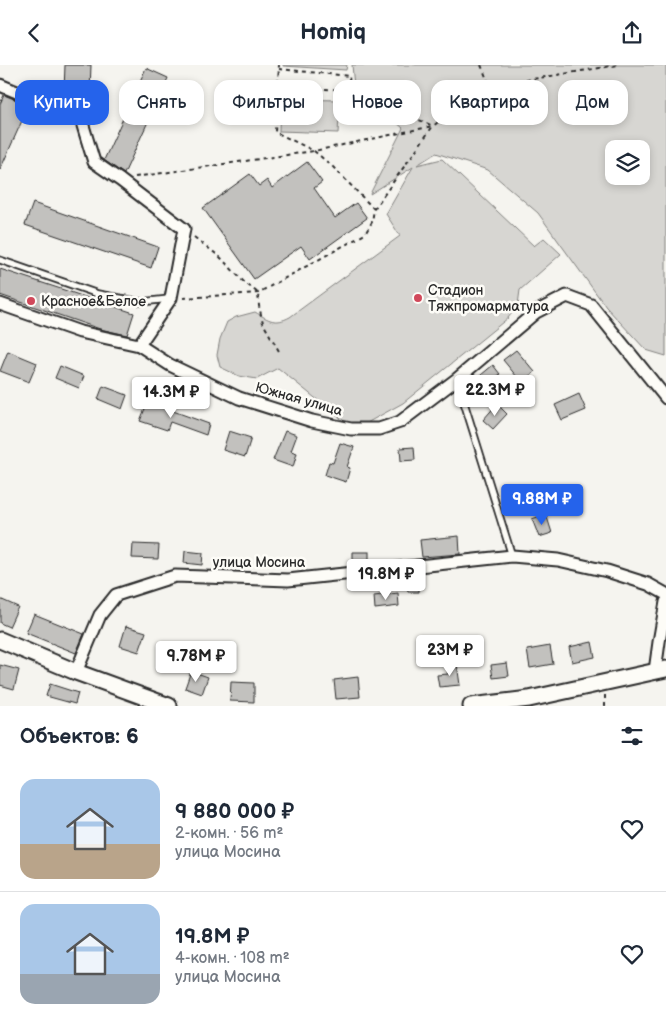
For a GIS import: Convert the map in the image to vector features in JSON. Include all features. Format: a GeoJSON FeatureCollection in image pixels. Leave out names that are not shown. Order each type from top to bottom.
{"type":"FeatureCollection","features":[{"type":"Feature","properties":{"kind":"main road"},"geometry":{"type":"LineString","coordinates":[[0,640],[76,672],[169,706]]}},
{"type":"Feature","properties":{"kind":"main road"},"geometry":{"type":"LineString","coordinates":[[471,706],[529,699],[661,670]]}},
{"type":"Feature","properties":{"kind":"street"},"geometry":{"type":"LineString","coordinates":[[0,85],[81,119],[94,162],[184,229],[171,299],[139,345]]}},
{"type":"Feature","properties":{"kind":"street","name":"Южная улица"},"geometry":{"type":"LineString","coordinates":[[0,304],[80,333],[139,345],[170,365],[239,398],[312,421],[351,429],[379,429],[400,422],[457,379],[536,312],[566,296],[591,305],[666,398]]}},
{"type":"Feature","properties":{"kind":"street","name":"улица Мосина"},"geometry":{"type":"LineString","coordinates":[[76,672],[100,615],[116,595],[175,576],[288,580],[512,557],[558,560],[607,571],[648,584],[666,595]]}},
{"type":"Feature","properties":{"kind":"street"},"geometry":{"type":"LineString","coordinates":[[661,670],[659,642],[666,602]]}},
{"type":"Feature","properties":{"kind":"lane"},"geometry":{"type":"LineString","coordinates":[[0,260],[98,294],[141,301],[171,299]]}},
{"type":"Feature","properties":{"kind":"lane"},"geometry":{"type":"LineString","coordinates":[[457,379],[512,557]]}},
{"type":"Feature","properties":{"kind":"path"},"geometry":{"type":"LineString","coordinates":[[482,65],[488,80]]}},
{"type":"Feature","properties":{"kind":"path"},"geometry":{"type":"LineString","coordinates":[[527,80],[618,65]]}},
{"type":"Feature","properties":{"kind":"path"},"geometry":{"type":"LineString","coordinates":[[278,80],[279,67],[349,76],[349,80]]}},
{"type":"Feature","properties":{"kind":"path"},"geometry":{"type":"LineString","coordinates":[[421,121],[433,126]]}},
{"type":"Feature","properties":{"kind":"path"},"geometry":{"type":"LineString","coordinates":[[275,125],[275,132],[314,151],[332,166],[374,209]]}},
{"type":"Feature","properties":{"kind":"path"},"geometry":{"type":"LineString","coordinates":[[120,180],[314,151],[433,126]]}},
{"type":"Feature","properties":{"kind":"path"},"geometry":{"type":"LineString","coordinates":[[171,299],[258,293],[365,234],[372,222],[374,209],[433,126]]}},
{"type":"Feature","properties":{"kind":"path"},"geometry":{"type":"LineString","coordinates":[[184,229],[220,257],[243,281],[258,293],[263,323],[280,353]]}},
{"type":"Feature","properties":{"kind":"shaded area"},"geometry":{"type":"Polygon","coordinates":[[[283,65],[347,65],[346,70],[283,65]]]}},
{"type":"Feature","properties":{"kind":"shaded area"},"geometry":{"type":"Polygon","coordinates":[[[352,65],[666,65],[666,356],[646,350],[606,307],[538,213],[488,170],[436,153],[417,165],[442,159],[534,246],[544,238],[561,254],[520,290],[518,305],[508,318],[403,403],[363,425],[346,423],[278,368],[257,379],[239,376],[220,367],[217,355],[220,339],[227,322],[236,317],[255,312],[276,321],[290,317],[400,236],[386,214],[413,167],[370,194],[403,128],[400,125],[421,125],[421,80],[353,80],[352,65]]]}},
{"type":"Feature","properties":{"kind":"shaded area"},"geometry":{"type":"Polygon","coordinates":[[[323,100],[333,100],[333,125],[338,125],[338,133],[279,131],[279,125],[323,125],[323,100]]]}},
{"type":"Feature","properties":{"kind":"building"},"geometry":{"type":"Polygon","coordinates":[[[65,65],[91,65],[90,80],[64,80],[65,65]]]}},
{"type":"Feature","properties":{"kind":"building"},"geometry":{"type":"Polygon","coordinates":[[[146,68],[168,78],[167,80],[141,80],[146,68]]]}},
{"type":"Feature","properties":{"kind":"building"},"geometry":{"type":"Polygon","coordinates":[[[4,95],[15,99],[15,125],[20,125],[0,170],[0,104],[4,95]]]}},
{"type":"Feature","properties":{"kind":"building"},"geometry":{"type":"Polygon","coordinates":[[[120,125],[146,125],[124,174],[104,160],[120,125]]]}},
{"type":"Feature","properties":{"kind":"building"},"geometry":{"type":"Polygon","coordinates":[[[307,162],[322,182],[314,188],[335,218],[356,203],[367,218],[310,259],[301,246],[254,279],[203,208],[250,174],[259,186],[267,180],[272,188],[307,162]]]}},
{"type":"Feature","properties":{"kind":"building"},"geometry":{"type":"Polygon","coordinates":[[[33,203],[158,247],[151,268],[25,225],[33,203]]]}},
{"type":"Feature","properties":{"kind":"building"},"geometry":{"type":"Polygon","coordinates":[[[0,269],[134,313],[127,335],[100,329],[0,295],[0,269]]]}},
{"type":"Feature","properties":{"kind":"building"},"geometry":{"type":"Polygon","coordinates":[[[516,350],[535,372],[522,383],[503,360],[516,350]]]}},
{"type":"Feature","properties":{"kind":"building"},"geometry":{"type":"Polygon","coordinates":[[[8,351],[37,363],[29,382],[0,371],[8,351]]]}},
{"type":"Feature","properties":{"kind":"building"},"geometry":{"type":"Polygon","coordinates":[[[493,365],[500,374],[489,384],[481,375],[493,365]]]}},
{"type":"Feature","properties":{"kind":"building"},"geometry":{"type":"Polygon","coordinates":[[[60,366],[84,376],[79,388],[55,378],[60,366]]]}},
{"type":"Feature","properties":{"kind":"building"},"geometry":{"type":"Polygon","coordinates":[[[103,386],[127,395],[122,409],[98,399],[103,386]]]}},
{"type":"Feature","properties":{"kind":"building"},"geometry":{"type":"Polygon","coordinates":[[[579,394],[586,410],[562,420],[555,405],[579,394]]]}},
{"type":"Feature","properties":{"kind":"building"},"geometry":{"type":"Polygon","coordinates":[[[148,401],[209,424],[206,435],[170,422],[167,430],[140,421],[148,401]]]}},
{"type":"Feature","properties":{"kind":"building"},"geometry":{"type":"Polygon","coordinates":[[[497,404],[507,414],[493,429],[483,420],[497,404]]]}},
{"type":"Feature","properties":{"kind":"building"},"geometry":{"type":"Polygon","coordinates":[[[229,431],[251,438],[245,457],[223,450],[229,431]]]}},
{"type":"Feature","properties":{"kind":"building"},"geometry":{"type":"Polygon","coordinates":[[[285,431],[297,435],[291,451],[297,453],[293,467],[273,460],[285,431]]]}},
{"type":"Feature","properties":{"kind":"building"},"geometry":{"type":"Polygon","coordinates":[[[340,443],[354,447],[347,467],[350,468],[346,482],[325,475],[329,462],[333,463],[340,443]]]}},
{"type":"Feature","properties":{"kind":"building"},"geometry":{"type":"Polygon","coordinates":[[[414,447],[415,460],[401,461],[400,448],[414,447]]]}},
{"type":"Feature","properties":{"kind":"building"},"geometry":{"type":"Polygon","coordinates":[[[546,514],[552,533],[539,537],[532,519],[546,514]]]}},
{"type":"Feature","properties":{"kind":"building"},"geometry":{"type":"Polygon","coordinates":[[[459,536],[460,554],[422,557],[420,540],[459,536]]]}},
{"type":"Feature","properties":{"kind":"building"},"geometry":{"type":"Polygon","coordinates":[[[133,544],[159,545],[158,559],[132,558],[133,544]]]}},
{"type":"Feature","properties":{"kind":"building"},"geometry":{"type":"Polygon","coordinates":[[[185,551],[203,553],[202,565],[184,563],[185,551]]]}},
{"type":"Feature","properties":{"kind":"building"},"geometry":{"type":"Polygon","coordinates":[[[353,552],[369,552],[369,563],[353,563],[353,552]]]}},
{"type":"Feature","properties":{"kind":"building"},"geometry":{"type":"Polygon","coordinates":[[[407,581],[419,581],[419,592],[408,592],[407,581]]]}},
{"type":"Feature","properties":{"kind":"building"},"geometry":{"type":"Polygon","coordinates":[[[398,593],[399,606],[375,609],[374,596],[398,593]]]}},
{"type":"Feature","properties":{"kind":"building"},"geometry":{"type":"Polygon","coordinates":[[[0,599],[18,607],[9,627],[0,623],[0,599]]]}},
{"type":"Feature","properties":{"kind":"building"},"geometry":{"type":"Polygon","coordinates":[[[34,614],[84,634],[76,653],[26,633],[34,614]]]}},
{"type":"Feature","properties":{"kind":"building"},"geometry":{"type":"Polygon","coordinates":[[[126,626],[146,632],[139,652],[120,646],[126,626]]]}},
{"type":"Feature","properties":{"kind":"building"},"geometry":{"type":"Polygon","coordinates":[[[592,642],[595,657],[572,662],[569,647],[592,642]]]}},
{"type":"Feature","properties":{"kind":"building"},"geometry":{"type":"Polygon","coordinates":[[[550,646],[553,664],[530,668],[527,650],[550,646]]]}},
{"type":"Feature","properties":{"kind":"building"},"geometry":{"type":"Polygon","coordinates":[[[507,663],[509,676],[493,678],[491,665],[507,663]]]}},
{"type":"Feature","properties":{"kind":"building"},"geometry":{"type":"Polygon","coordinates":[[[457,664],[460,685],[439,687],[437,675],[448,674],[447,665],[457,664]]]}},
{"type":"Feature","properties":{"kind":"building"},"geometry":{"type":"Polygon","coordinates":[[[0,665],[19,670],[14,689],[0,685],[0,665]]]}},
{"type":"Feature","properties":{"kind":"building"},"geometry":{"type":"Polygon","coordinates":[[[191,671],[208,677],[202,694],[185,688],[191,671]]]}},
{"type":"Feature","properties":{"kind":"building"},"geometry":{"type":"Polygon","coordinates":[[[358,677],[360,697],[336,699],[334,680],[358,677]]]}},
{"type":"Feature","properties":{"kind":"building"},"geometry":{"type":"Polygon","coordinates":[[[231,682],[254,683],[254,702],[230,701],[231,682]]]}},
{"type":"Feature","properties":{"kind":"building"},"geometry":{"type":"Polygon","coordinates":[[[50,684],[78,693],[75,704],[46,696],[50,684]]]}},
{"type":"Feature","properties":{"kind":"place","name":"Стадион Тяжпромарматура"},"geometry":{"type":"Point","coordinates":[418,298]}},
{"type":"Feature","properties":{"kind":"place","name":"Красное&Белое"},"geometry":{"type":"Point","coordinates":[31,301]}}]}
